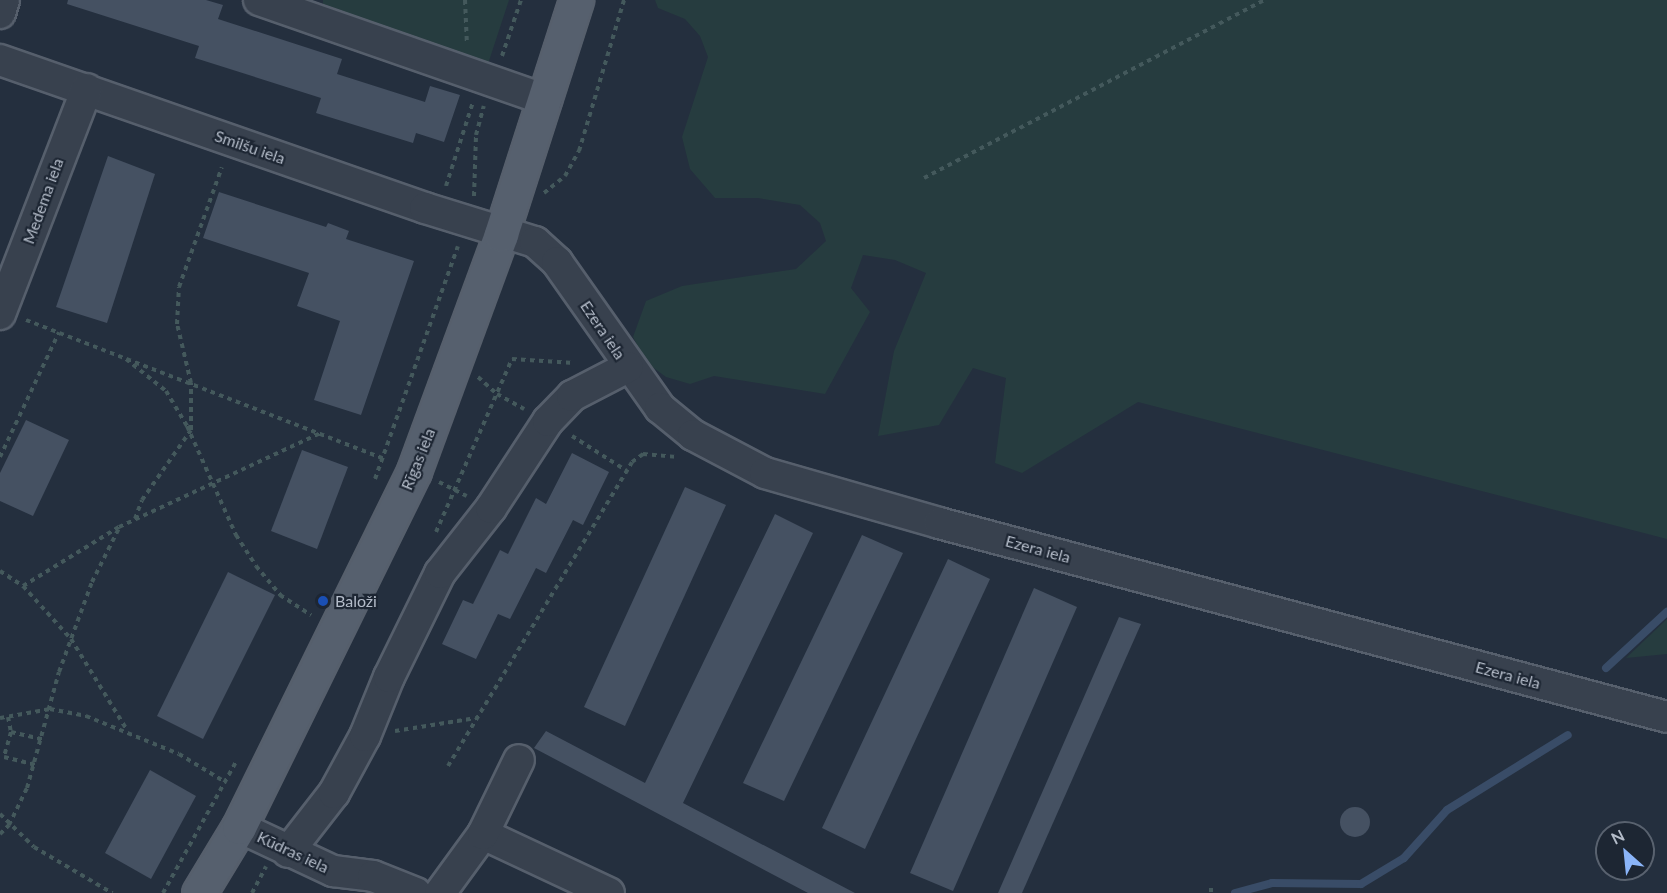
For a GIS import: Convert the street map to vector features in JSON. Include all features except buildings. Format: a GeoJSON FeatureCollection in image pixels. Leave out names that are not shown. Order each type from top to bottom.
{"type":"FeatureCollection","features":[{"type":"Feature","properties":{"kind":"main road","name":"Rīgas iela"},"geometry":{"type":"LineString","coordinates":[[199,893],[239,827],[406,490],[504,224],[546,100],[576,0]]}},
{"type":"Feature","properties":{"kind":"street"},"geometry":{"type":"LineString","coordinates":[[0,13],[4,0]]}},
{"type":"Feature","properties":{"kind":"street"},"geometry":{"type":"LineString","coordinates":[[259,0],[474,78],[546,100]]}},
{"type":"Feature","properties":{"kind":"street","name":"Smilšu iela"},"geometry":{"type":"LineString","coordinates":[[0,60],[467,222],[504,224]]}},
{"type":"Feature","properties":{"kind":"street","name":"Medema iela"},"geometry":{"type":"LineString","coordinates":[[1,312],[87,89]]}},
{"type":"Feature","properties":{"kind":"street","name":"Ezera iela"},"geometry":{"type":"LineString","coordinates":[[504,224],[535,242],[557,262],[628,367],[660,408],[693,435],[765,473],[950,526],[1667,717]]}},
{"type":"Feature","properties":{"kind":"street"},"geometry":{"type":"LineString","coordinates":[[288,852],[334,793],[365,736],[389,676],[440,573],[491,508],[548,422],[572,396],[628,367]]}},
{"type":"Feature","properties":{"kind":"street"},"geometry":{"type":"LineString","coordinates":[[440,893],[483,834],[519,760]]}},
{"type":"Feature","properties":{"kind":"street","name":"Kūdras iela"},"geometry":{"type":"LineString","coordinates":[[239,827],[288,852],[333,871],[373,876],[416,893]]}},
{"type":"Feature","properties":{"kind":"street"},"geometry":{"type":"LineString","coordinates":[[483,834],[609,893]]}},
{"type":"Feature","properties":{"kind":"path"},"geometry":{"type":"LineString","coordinates":[[438,212],[474,78],[465,0]]}},
{"type":"Feature","properties":{"kind":"path"},"geometry":{"type":"LineString","coordinates":[[504,224],[565,176],[570,168],[579,150],[624,0]]}},
{"type":"Feature","properties":{"kind":"path"},"geometry":{"type":"LineString","coordinates":[[924,178],[1264,0]]}},
{"type":"Feature","properties":{"kind":"path"},"geometry":{"type":"LineString","coordinates":[[135,519],[142,500],[189,433],[194,412],[191,383],[177,324],[179,287],[233,141]]}},
{"type":"Feature","properties":{"kind":"path"},"geometry":{"type":"LineString","coordinates":[[370,491],[384,458],[467,222]]}},
{"type":"Feature","properties":{"kind":"path"},"geometry":{"type":"LineString","coordinates":[[1,312],[384,458]]}},
{"type":"Feature","properties":{"kind":"path"},"geometry":{"type":"LineString","coordinates":[[1,454],[58,332]]}},
{"type":"Feature","properties":{"kind":"path"},"geometry":{"type":"LineString","coordinates":[[123,357],[166,391],[189,433],[236,535],[256,566],[280,595],[315,618]]}},
{"type":"Feature","properties":{"kind":"path"},"geometry":{"type":"LineString","coordinates":[[23,586],[119,527],[321,433]]}},
{"type":"Feature","properties":{"kind":"path"},"geometry":{"type":"LineString","coordinates":[[448,766],[632,462],[651,454],[686,459]]}},
{"type":"Feature","properties":{"kind":"path"},"geometry":{"type":"LineString","coordinates":[[0,834],[9,825],[36,765],[71,639],[105,552],[119,527]]}},
{"type":"Feature","properties":{"kind":"path"},"geometry":{"type":"LineString","coordinates":[[0,571],[23,586],[71,639],[127,731]]}},
{"type":"Feature","properties":{"kind":"path"},"geometry":{"type":"LineString","coordinates":[[311,625],[319,609]]}},
{"type":"Feature","properties":{"kind":"path"},"geometry":{"type":"LineString","coordinates":[[0,718],[50,709],[127,731],[179,754],[225,782]]}},
{"type":"Feature","properties":{"kind":"path"},"geometry":{"type":"LineString","coordinates":[[8,717],[11,732],[4,757],[36,765]]}},
{"type":"Feature","properties":{"kind":"path"},"geometry":{"type":"LineString","coordinates":[[365,736],[477,718]]}},
{"type":"Feature","properties":{"kind":"path"},"geometry":{"type":"LineString","coordinates":[[11,732],[42,739]]}},
{"type":"Feature","properties":{"kind":"path"},"geometry":{"type":"LineString","coordinates":[[163,893],[242,752]]}},
{"type":"Feature","properties":{"kind":"path"},"geometry":{"type":"LineString","coordinates":[[0,814],[34,847],[112,893]]}},
{"type":"Feature","properties":{"kind":"green space"},"geometry":{"type":"Polygon","coordinates":[[[323,0],[509,0],[488,64],[323,4],[323,0]]]}},
{"type":"Feature","properties":{"kind":"green space"},"geometry":{"type":"Polygon","coordinates":[[[655,0],[1667,0],[1667,539],[1138,402],[1022,473],[995,463],[1006,378],[973,368],[939,425],[878,436],[894,351],[926,273],[895,260],[863,255],[851,288],[870,312],[825,394],[714,376],[690,384],[666,377],[647,363],[633,337],[646,301],[682,286],[796,269],[826,241],[820,223],[800,205],[758,198],[715,198],[690,169],[682,137],[708,57],[700,36],[685,19],[658,8],[655,0]]]}},
{"type":"Feature","properties":{"kind":"green space"},"geometry":{"type":"Polygon","coordinates":[[[1667,619],[1667,654],[1626,658],[1667,619]]]}},
{"type":"Feature","properties":{"kind":"waterway"},"geometry":{"type":"LineString","coordinates":[[1606,668],[1667,612]]}},
{"type":"Feature","properties":{"kind":"waterway"},"geometry":{"type":"LineString","coordinates":[[1235,893],[1272,883],[1361,884],[1404,858],[1447,810],[1568,735]]}},
{"type":"Feature","properties":{"kind":"place","name":"Baloži"},"geometry":{"type":"Point","coordinates":[323,601]}}]}
